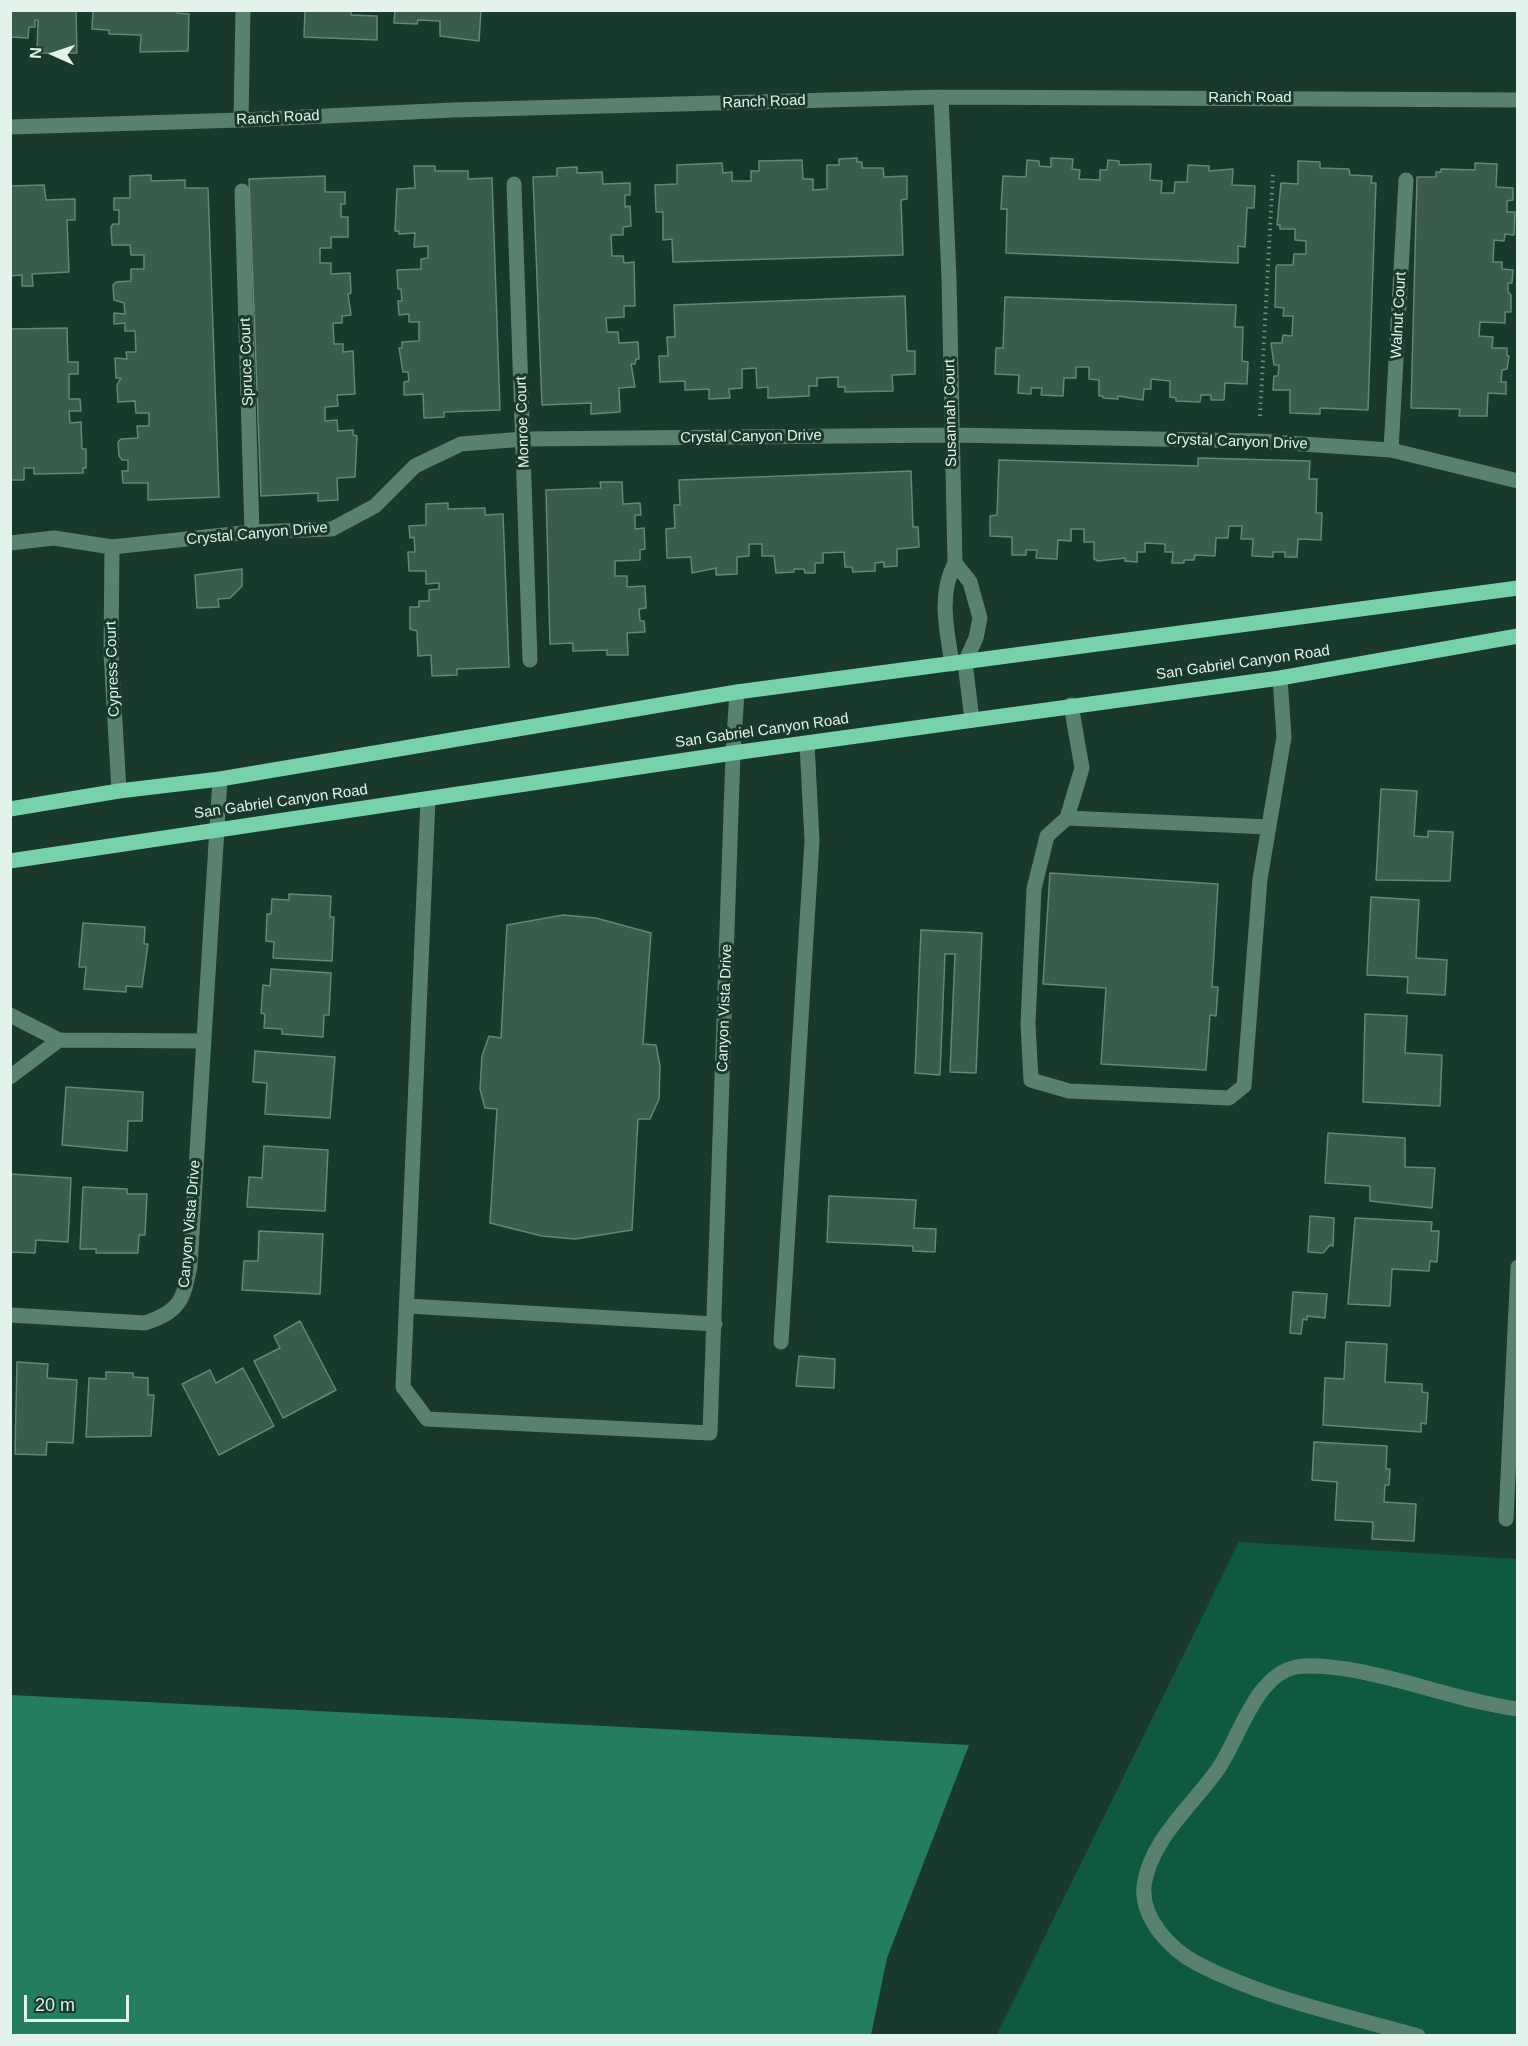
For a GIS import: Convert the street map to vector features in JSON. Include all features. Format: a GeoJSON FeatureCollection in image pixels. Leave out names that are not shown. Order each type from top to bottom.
{"type":"FeatureCollection","features":[{"type":"Feature","properties":{"kind":"main road"},"geometry":{"type":"LineString","coordinates":[[10,809],[118,791],[220,779],[738,692],[1518,588]]}},
{"type":"Feature","properties":{"kind":"main road","name":"San Gabriel Canyon Road"},"geometry":{"type":"LineString","coordinates":[[10,861],[217,828],[733,753],[1280,678],[1518,636]]}},
{"type":"Feature","properties":{"kind":"street"},"geometry":{"type":"LineString","coordinates":[[241,120],[243,10]]}},
{"type":"Feature","properties":{"kind":"street","name":"Ranch Road"},"geometry":{"type":"LineString","coordinates":[[10,127],[241,120],[453,110],[941,97],[1518,100]]}},
{"type":"Feature","properties":{"kind":"street","name":"Susannah Court"},"geometry":{"type":"LineString","coordinates":[[941,97],[949,278],[956,563]]}},
{"type":"Feature","properties":{"kind":"street","name":"Walnut Court"},"geometry":{"type":"LineString","coordinates":[[1391,450],[1406,180]]}},
{"type":"Feature","properties":{"kind":"street","name":"Monroe Court"},"geometry":{"type":"LineString","coordinates":[[514,184],[530,660]]}},
{"type":"Feature","properties":{"kind":"street","name":"Spruce Court"},"geometry":{"type":"LineString","coordinates":[[242,191],[252,532]]}},
{"type":"Feature","properties":{"kind":"street","name":"Crystal Canyon Drive"},"geometry":{"type":"LineString","coordinates":[[10,543],[54,538],[112,547],[252,532],[332,529],[375,506],[415,466],[462,444],[524,439],[952,435],[1258,441],[1391,450],[1518,481]]}},
{"type":"Feature","properties":{"kind":"street","name":"Cypress Court"},"geometry":{"type":"LineString","coordinates":[[112,547],[111,653],[118,791]]}},
{"type":"Feature","properties":{"kind":"street"},"geometry":{"type":"LineString","coordinates":[[959,663],[976,638],[980,618],[970,582],[956,563],[948,576],[945,595],[959,663],[972,720]]}},
{"type":"Feature","properties":{"kind":"street"},"geometry":{"type":"LineString","coordinates":[[1071,705],[1082,768],[1067,818],[1047,836],[1034,890],[1028,1024],[1031,1080],[1069,1091],[1229,1098],[1244,1086],[1260,879],[1284,737],[1280,678]]}},
{"type":"Feature","properties":{"kind":"street","name":"Canyon Vista Drive"},"geometry":{"type":"LineString","coordinates":[[428,799],[403,1387],[427,1419],[710,1433],[716,1324],[733,753],[738,692]]}},
{"type":"Feature","properties":{"kind":"street"},"geometry":{"type":"LineString","coordinates":[[781,1342],[812,841],[807,743]]}},
{"type":"Feature","properties":{"kind":"street","name":"Canyon Vista Drive"},"geometry":{"type":"LineString","coordinates":[[10,1315],[145,1323],[166,1316],[184,1296],[190,1266],[220,779]]}},
{"type":"Feature","properties":{"kind":"street"},"geometry":{"type":"LineString","coordinates":[[1067,818],[1269,827]]}},
{"type":"Feature","properties":{"kind":"street"},"geometry":{"type":"LineString","coordinates":[[10,1015],[59,1040],[204,1041]]}},
{"type":"Feature","properties":{"kind":"street"},"geometry":{"type":"LineString","coordinates":[[10,1077],[59,1040]]}},
{"type":"Feature","properties":{"kind":"street"},"geometry":{"type":"LineString","coordinates":[[1506,1519],[1518,1267]]}},
{"type":"Feature","properties":{"kind":"street"},"geometry":{"type":"LineString","coordinates":[[408,1306],[716,1324]]}},
{"type":"Feature","properties":{"kind":"street"},"geometry":{"type":"LineString","coordinates":[[1418,2036],[1283,1997],[1197,1963],[1167,1941],[1150,1917],[1144,1887],[1156,1851],[1219,1767],[1253,1703],[1276,1677],[1295,1667],[1325,1666],[1373,1673],[1495,1706],[1518,1709]]}},
{"type":"Feature","properties":{"kind":"path"},"geometry":{"type":"LineString","coordinates":[[1258,441],[1272,173]]}},
{"type":"Feature","properties":{"kind":"shaded area"},"geometry":{"type":"Polygon","coordinates":[[[1239,1542],[1517,1559],[1517,2035],[996,2036],[1239,1542]]]}},
{"type":"Feature","properties":{"kind":"shaded area"},"geometry":{"type":"Polygon","coordinates":[[[10,1695],[969,1745],[887,1958],[871,2035],[11,2035],[10,1695]]]}},
{"type":"Feature","properties":{"kind":"building"},"geometry":{"type":"Polygon","coordinates":[[[10,10],[76,10],[77,53],[37,53],[38,20],[35,20],[35,27],[29,27],[28,38],[10,37],[10,10]]]}},
{"type":"Feature","properties":{"kind":"building"},"geometry":{"type":"Polygon","coordinates":[[[93,10],[177,10],[177,13],[189,14],[188,51],[140,52],[141,35],[109,34],[109,30],[92,29],[93,10]]]}},
{"type":"Feature","properties":{"kind":"building"},"geometry":{"type":"Polygon","coordinates":[[[305,10],[351,10],[351,15],[377,16],[377,40],[304,37],[305,10]]]}},
{"type":"Feature","properties":{"kind":"building"},"geometry":{"type":"Polygon","coordinates":[[[395,10],[481,10],[479,41],[440,36],[440,21],[418,20],[417,24],[394,23],[395,10]]]}},
{"type":"Feature","properties":{"kind":"building"},"geometry":{"type":"Polygon","coordinates":[[[857,158],[857,162],[862,162],[862,168],[883,168],[884,177],[907,176],[907,199],[901,200],[903,255],[673,262],[672,239],[663,240],[663,212],[656,212],[655,185],[677,184],[677,165],[722,163],[723,173],[732,172],[732,181],[751,181],[751,171],[759,171],[759,161],[802,160],[803,179],[813,179],[813,190],[827,189],[827,165],[839,165],[839,159],[857,158]]]}},
{"type":"Feature","properties":{"kind":"building"},"geometry":{"type":"Polygon","coordinates":[[[1051,158],[1073,159],[1072,169],[1080,170],[1079,179],[1100,180],[1100,170],[1107,170],[1108,160],[1119,161],[1119,165],[1151,164],[1150,180],[1162,181],[1161,193],[1174,193],[1175,182],[1187,182],[1188,165],[1209,166],[1209,171],[1233,169],[1232,185],[1255,186],[1254,208],[1247,208],[1245,247],[1238,246],[1238,263],[1006,253],[1007,209],[1001,209],[1003,176],[1026,177],[1027,160],[1039,161],[1039,166],[1051,167],[1051,158]]]}},
{"type":"Feature","properties":{"kind":"building"},"geometry":{"type":"Polygon","coordinates":[[[1298,161],[1320,162],[1320,168],[1349,169],[1350,175],[1372,176],[1371,183],[1376,183],[1368,410],[1320,408],[1320,414],[1290,413],[1290,390],[1273,390],[1274,376],[1278,376],[1279,365],[1274,365],[1271,343],[1282,343],[1283,335],[1292,336],[1293,316],[1283,316],[1284,308],[1275,307],[1276,268],[1277,265],[1293,265],[1294,254],[1306,254],[1306,241],[1295,240],[1295,229],[1280,229],[1280,225],[1277,225],[1281,183],[1298,184],[1298,161]]]}},
{"type":"Feature","properties":{"kind":"building"},"geometry":{"type":"Polygon","coordinates":[[[1475,163],[1497,164],[1496,187],[1513,188],[1513,200],[1507,201],[1507,212],[1515,212],[1514,235],[1505,234],[1504,241],[1494,240],[1493,262],[1502,262],[1502,269],[1513,270],[1512,283],[1508,283],[1511,312],[1505,312],[1505,323],[1480,322],[1479,336],[1493,337],[1492,348],[1507,348],[1507,356],[1509,356],[1507,369],[1502,370],[1501,382],[1506,382],[1506,394],[1488,393],[1487,416],[1459,416],[1460,409],[1411,408],[1417,177],[1436,177],[1436,172],[1441,172],[1441,169],[1475,170],[1475,163]]]}},
{"type":"Feature","properties":{"kind":"building"},"geometry":{"type":"Polygon","coordinates":[[[414,166],[435,166],[435,171],[468,171],[468,179],[492,178],[500,410],[444,412],[444,417],[424,418],[423,394],[404,395],[404,382],[409,381],[408,372],[403,372],[399,348],[402,348],[402,342],[419,341],[419,322],[409,322],[409,314],[399,315],[398,301],[402,301],[401,289],[398,289],[397,270],[421,269],[421,259],[428,258],[428,246],[414,247],[415,233],[399,234],[399,231],[395,231],[397,189],[415,188],[414,166]]]}},
{"type":"Feature","properties":{"kind":"building"},"geometry":{"type":"Polygon","coordinates":[[[577,167],[577,173],[602,172],[603,184],[630,183],[630,195],[625,195],[625,207],[630,206],[631,226],[623,227],[623,235],[611,235],[612,256],[623,256],[624,263],[634,262],[635,306],[624,306],[624,317],[606,318],[607,332],[618,332],[619,343],[638,342],[639,359],[636,359],[635,364],[631,364],[635,387],[619,388],[620,412],[591,414],[591,403],[542,405],[533,177],[557,176],[557,168],[577,167]]]}},
{"type":"Feature","properties":{"kind":"building"},"geometry":{"type":"Polygon","coordinates":[[[151,175],[151,181],[185,180],[185,188],[208,188],[219,497],[148,500],[148,483],[123,483],[122,471],[128,471],[128,460],[122,460],[119,456],[118,442],[121,439],[138,438],[137,426],[149,426],[149,413],[136,413],[135,401],[118,402],[117,385],[121,378],[116,378],[115,358],[127,359],[126,352],[136,352],[135,331],[125,331],[125,323],[114,324],[114,313],[125,314],[124,303],[114,300],[113,285],[116,282],[131,281],[131,269],[144,269],[144,255],[131,255],[130,245],[112,245],[111,227],[113,224],[119,224],[119,210],[114,210],[114,198],[130,198],[130,176],[151,175]]]}},
{"type":"Feature","properties":{"kind":"building"},"geometry":{"type":"Polygon","coordinates":[[[325,176],[325,192],[345,192],[345,204],[341,204],[341,217],[348,217],[348,237],[331,237],[331,248],[320,248],[320,263],[331,263],[331,274],[350,273],[351,293],[348,294],[351,315],[342,316],[342,323],[333,323],[334,344],[343,344],[343,352],[353,351],[355,394],[337,395],[338,406],[325,407],[325,421],[337,420],[338,431],[353,430],[353,435],[357,436],[355,477],[337,478],[338,500],[318,501],[318,493],[261,496],[249,179],[325,176]]]}},
{"type":"Feature","properties":{"kind":"building"},"geometry":{"type":"Polygon","coordinates":[[[44,185],[46,200],[75,199],[75,220],[67,220],[69,272],[32,274],[33,286],[22,286],[22,275],[10,276],[10,186],[44,185]]]}},
{"type":"Feature","properties":{"kind":"building"},"geometry":{"type":"Polygon","coordinates":[[[905,296],[907,351],[915,351],[915,374],[892,375],[893,391],[845,392],[845,387],[838,387],[838,377],[817,378],[817,386],[809,386],[809,396],[768,398],[768,387],[757,388],[756,368],[742,369],[742,388],[729,389],[730,398],[709,399],[709,389],[685,390],[685,381],[660,382],[659,356],[668,356],[667,337],[675,337],[674,305],[905,296]]]}},
{"type":"Feature","properties":{"kind":"building"},"geometry":{"type":"Polygon","coordinates":[[[1005,297],[1236,305],[1235,327],[1243,327],[1242,361],[1248,362],[1247,384],[1225,383],[1224,400],[1211,400],[1211,395],[1201,395],[1200,402],[1176,401],[1176,398],[1170,397],[1170,381],[1151,379],[1151,389],[1144,389],[1143,400],[1118,396],[1118,399],[1103,398],[1099,396],[1099,380],[1089,379],[1089,367],[1076,367],[1076,378],[1064,378],[1063,396],[1041,395],[1042,388],[1031,388],[1031,394],[1018,393],[1019,375],[995,374],[996,348],[1003,348],[1005,297]]]}},
{"type":"Feature","properties":{"kind":"building"},"geometry":{"type":"Polygon","coordinates":[[[67,328],[68,362],[78,362],[78,374],[69,374],[69,399],[80,399],[81,411],[69,411],[70,423],[81,422],[82,449],[86,449],[86,468],[83,468],[83,473],[34,474],[34,468],[24,468],[24,480],[10,480],[10,329],[67,328]]]}},
{"type":"Feature","properties":{"kind":"building"},"geometry":{"type":"Polygon","coordinates":[[[1198,458],[1310,461],[1309,479],[1317,479],[1316,513],[1322,513],[1321,540],[1298,539],[1297,557],[1285,557],[1285,552],[1273,552],[1273,557],[1252,556],[1253,539],[1241,539],[1242,526],[1229,526],[1228,538],[1216,538],[1215,556],[1195,555],[1194,560],[1172,563],[1173,552],[1165,552],[1165,544],[1145,543],[1145,552],[1137,552],[1137,562],[1125,561],[1125,558],[1098,561],[1094,559],[1094,542],[1084,542],[1084,529],[1071,529],[1071,541],[1058,540],[1057,559],[1036,558],[1037,550],[1026,550],[1026,555],[1012,555],[1012,537],[990,536],[990,516],[997,515],[999,460],[1198,466],[1198,458]]]}},
{"type":"Feature","properties":{"kind":"building"},"geometry":{"type":"Polygon","coordinates":[[[911,471],[913,527],[918,527],[919,547],[897,549],[897,566],[884,567],[884,562],[875,563],[875,571],[853,572],[852,567],[845,567],[844,552],[823,553],[823,563],[815,563],[815,573],[805,573],[804,569],[794,569],[794,572],[776,573],[774,556],[762,556],[762,544],[749,544],[749,556],[737,557],[737,574],[716,575],[716,568],[692,573],[691,557],[667,558],[666,529],[675,528],[674,505],[680,505],[679,480],[911,471]]]}},
{"type":"Feature","properties":{"kind":"building"},"geometry":{"type":"Polygon","coordinates":[[[600,482],[622,482],[623,504],[640,503],[641,515],[635,515],[635,529],[644,528],[645,549],[640,550],[640,560],[615,561],[615,576],[627,576],[627,587],[645,586],[646,608],[639,609],[640,621],[644,621],[645,632],[627,633],[628,655],[607,655],[607,650],[573,651],[573,643],[550,644],[546,490],[601,488],[600,482]]]}},
{"type":"Feature","properties":{"kind":"building"},"geometry":{"type":"Polygon","coordinates":[[[448,503],[448,509],[485,508],[485,515],[503,514],[509,667],[457,669],[457,675],[432,676],[431,655],[418,656],[417,631],[410,629],[410,607],[419,607],[419,601],[429,601],[429,590],[439,589],[439,583],[426,584],[426,571],[409,571],[408,552],[415,552],[414,537],[410,538],[409,526],[426,525],[426,504],[448,503]]]}},
{"type":"Feature","properties":{"kind":"building"},"geometry":{"type":"Polygon","coordinates":[[[242,569],[242,586],[230,598],[218,599],[219,607],[197,608],[195,575],[242,569]]]}},
{"type":"Feature","properties":{"kind":"building"},"geometry":{"type":"Polygon","coordinates":[[[1381,789],[1417,791],[1414,836],[1428,837],[1428,831],[1453,832],[1450,881],[1376,880],[1381,789]]]}},
{"type":"Feature","properties":{"kind":"building"},"geometry":{"type":"Polygon","coordinates":[[[1050,873],[1218,884],[1212,987],[1218,987],[1216,1016],[1210,1015],[1206,1070],[1101,1064],[1106,988],[1043,984],[1050,873]]]}},
{"type":"Feature","properties":{"kind":"building"},"geometry":{"type":"Polygon","coordinates":[[[289,894],[331,896],[330,917],[334,917],[332,961],[273,958],[274,942],[266,941],[267,914],[271,914],[272,899],[289,900],[289,894]]]}},
{"type":"Feature","properties":{"kind":"building"},"geometry":{"type":"Polygon","coordinates":[[[1371,897],[1419,900],[1416,958],[1447,960],[1445,995],[1407,993],[1408,977],[1367,975],[1371,897]]]}},
{"type":"Feature","properties":{"kind":"building"},"geometry":{"type":"Polygon","coordinates":[[[563,915],[596,918],[651,933],[643,1044],[656,1045],[660,1066],[659,1099],[650,1119],[638,1119],[632,1230],[575,1239],[542,1236],[490,1223],[497,1109],[485,1108],[480,1089],[482,1056],[489,1036],[501,1038],[507,925],[563,915]]]}},
{"type":"Feature","properties":{"kind":"building"},"geometry":{"type":"Polygon","coordinates":[[[83,923],[145,927],[144,944],[148,944],[142,987],[126,986],[126,992],[84,989],[86,967],[79,967],[83,923]]]}},
{"type":"Feature","properties":{"kind":"building"},"geometry":{"type":"Polygon","coordinates":[[[921,930],[982,933],[976,1073],[950,1072],[955,954],[945,954],[940,1075],[915,1073],[921,930]]]}},
{"type":"Feature","properties":{"kind":"building"},"geometry":{"type":"Polygon","coordinates":[[[271,969],[331,973],[329,1015],[324,1015],[323,1037],[282,1034],[282,1029],[264,1028],[265,1014],[261,1013],[263,985],[270,986],[271,969]]]}},
{"type":"Feature","properties":{"kind":"building"},"geometry":{"type":"Polygon","coordinates":[[[1365,1014],[1407,1016],[1405,1053],[1442,1055],[1440,1106],[1363,1102],[1365,1014]]]}},
{"type":"Feature","properties":{"kind":"building"},"geometry":{"type":"Polygon","coordinates":[[[255,1051],[335,1057],[330,1118],[265,1114],[267,1083],[253,1082],[255,1051]]]}},
{"type":"Feature","properties":{"kind":"building"},"geometry":{"type":"Polygon","coordinates":[[[66,1087],[143,1092],[142,1121],[128,1121],[127,1151],[62,1145],[66,1087]]]}},
{"type":"Feature","properties":{"kind":"building"},"geometry":{"type":"Polygon","coordinates":[[[1328,1133],[1405,1138],[1405,1167],[1435,1168],[1432,1208],[1370,1201],[1370,1186],[1325,1183],[1328,1133]]]}},
{"type":"Feature","properties":{"kind":"building"},"geometry":{"type":"Polygon","coordinates":[[[264,1146],[328,1150],[325,1211],[247,1207],[249,1177],[262,1178],[264,1146]]]}},
{"type":"Feature","properties":{"kind":"building"},"geometry":{"type":"Polygon","coordinates":[[[11,1174],[71,1178],[68,1242],[36,1240],[35,1253],[10,1252],[11,1174]]]}},
{"type":"Feature","properties":{"kind":"building"},"geometry":{"type":"Polygon","coordinates":[[[83,1187],[127,1189],[127,1194],[147,1194],[145,1235],[139,1235],[138,1253],[96,1253],[96,1249],[80,1249],[83,1187]]]}},
{"type":"Feature","properties":{"kind":"building"},"geometry":{"type":"Polygon","coordinates":[[[829,1196],[916,1200],[914,1228],[936,1229],[935,1252],[913,1251],[913,1246],[827,1242],[829,1196]]]}},
{"type":"Feature","properties":{"kind":"building"},"geometry":{"type":"Polygon","coordinates":[[[1310,1216],[1334,1218],[1333,1246],[1330,1245],[1323,1253],[1308,1252],[1310,1216]]]}},
{"type":"Feature","properties":{"kind":"building"},"geometry":{"type":"Polygon","coordinates":[[[1355,1218],[1432,1222],[1431,1231],[1439,1231],[1437,1262],[1430,1261],[1429,1271],[1392,1269],[1390,1306],[1348,1304],[1355,1218]]]}},
{"type":"Feature","properties":{"kind":"building"},"geometry":{"type":"Polygon","coordinates":[[[259,1231],[323,1234],[320,1294],[242,1290],[244,1261],[258,1261],[259,1231]]]}},
{"type":"Feature","properties":{"kind":"building"},"geometry":{"type":"Polygon","coordinates":[[[1293,1292],[1327,1294],[1325,1318],[1307,1316],[1307,1320],[1303,1319],[1301,1334],[1290,1333],[1293,1292]]]}},
{"type":"Feature","properties":{"kind":"building"},"geometry":{"type":"Polygon","coordinates":[[[300,1321],[336,1390],[283,1418],[254,1361],[280,1348],[274,1336],[300,1321]]]}},
{"type":"Feature","properties":{"kind":"building"},"geometry":{"type":"Polygon","coordinates":[[[1346,1342],[1387,1344],[1385,1382],[1422,1384],[1422,1392],[1428,1393],[1426,1424],[1421,1423],[1421,1432],[1323,1425],[1325,1378],[1344,1379],[1346,1342]]]}},
{"type":"Feature","properties":{"kind":"building"},"geometry":{"type":"Polygon","coordinates":[[[799,1356],[835,1359],[834,1388],[796,1386],[799,1356]]]}},
{"type":"Feature","properties":{"kind":"building"},"geometry":{"type":"Polygon","coordinates":[[[17,1362],[48,1364],[47,1378],[77,1380],[73,1443],[47,1442],[46,1455],[15,1454],[17,1362]]]}},
{"type":"Feature","properties":{"kind":"building"},"geometry":{"type":"Polygon","coordinates":[[[243,1368],[274,1426],[219,1455],[182,1384],[210,1370],[216,1383],[243,1368]]]}},
{"type":"Feature","properties":{"kind":"building"},"geometry":{"type":"Polygon","coordinates":[[[106,1372],[133,1373],[133,1377],[148,1378],[148,1395],[154,1395],[151,1436],[86,1437],[89,1378],[106,1379],[106,1372]]]}},
{"type":"Feature","properties":{"kind":"building"},"geometry":{"type":"Polygon","coordinates":[[[1314,1442],[1387,1446],[1386,1469],[1390,1469],[1389,1485],[1385,1485],[1384,1502],[1416,1504],[1414,1541],[1372,1539],[1373,1522],[1335,1520],[1337,1482],[1312,1480],[1314,1442]]]}}]}
